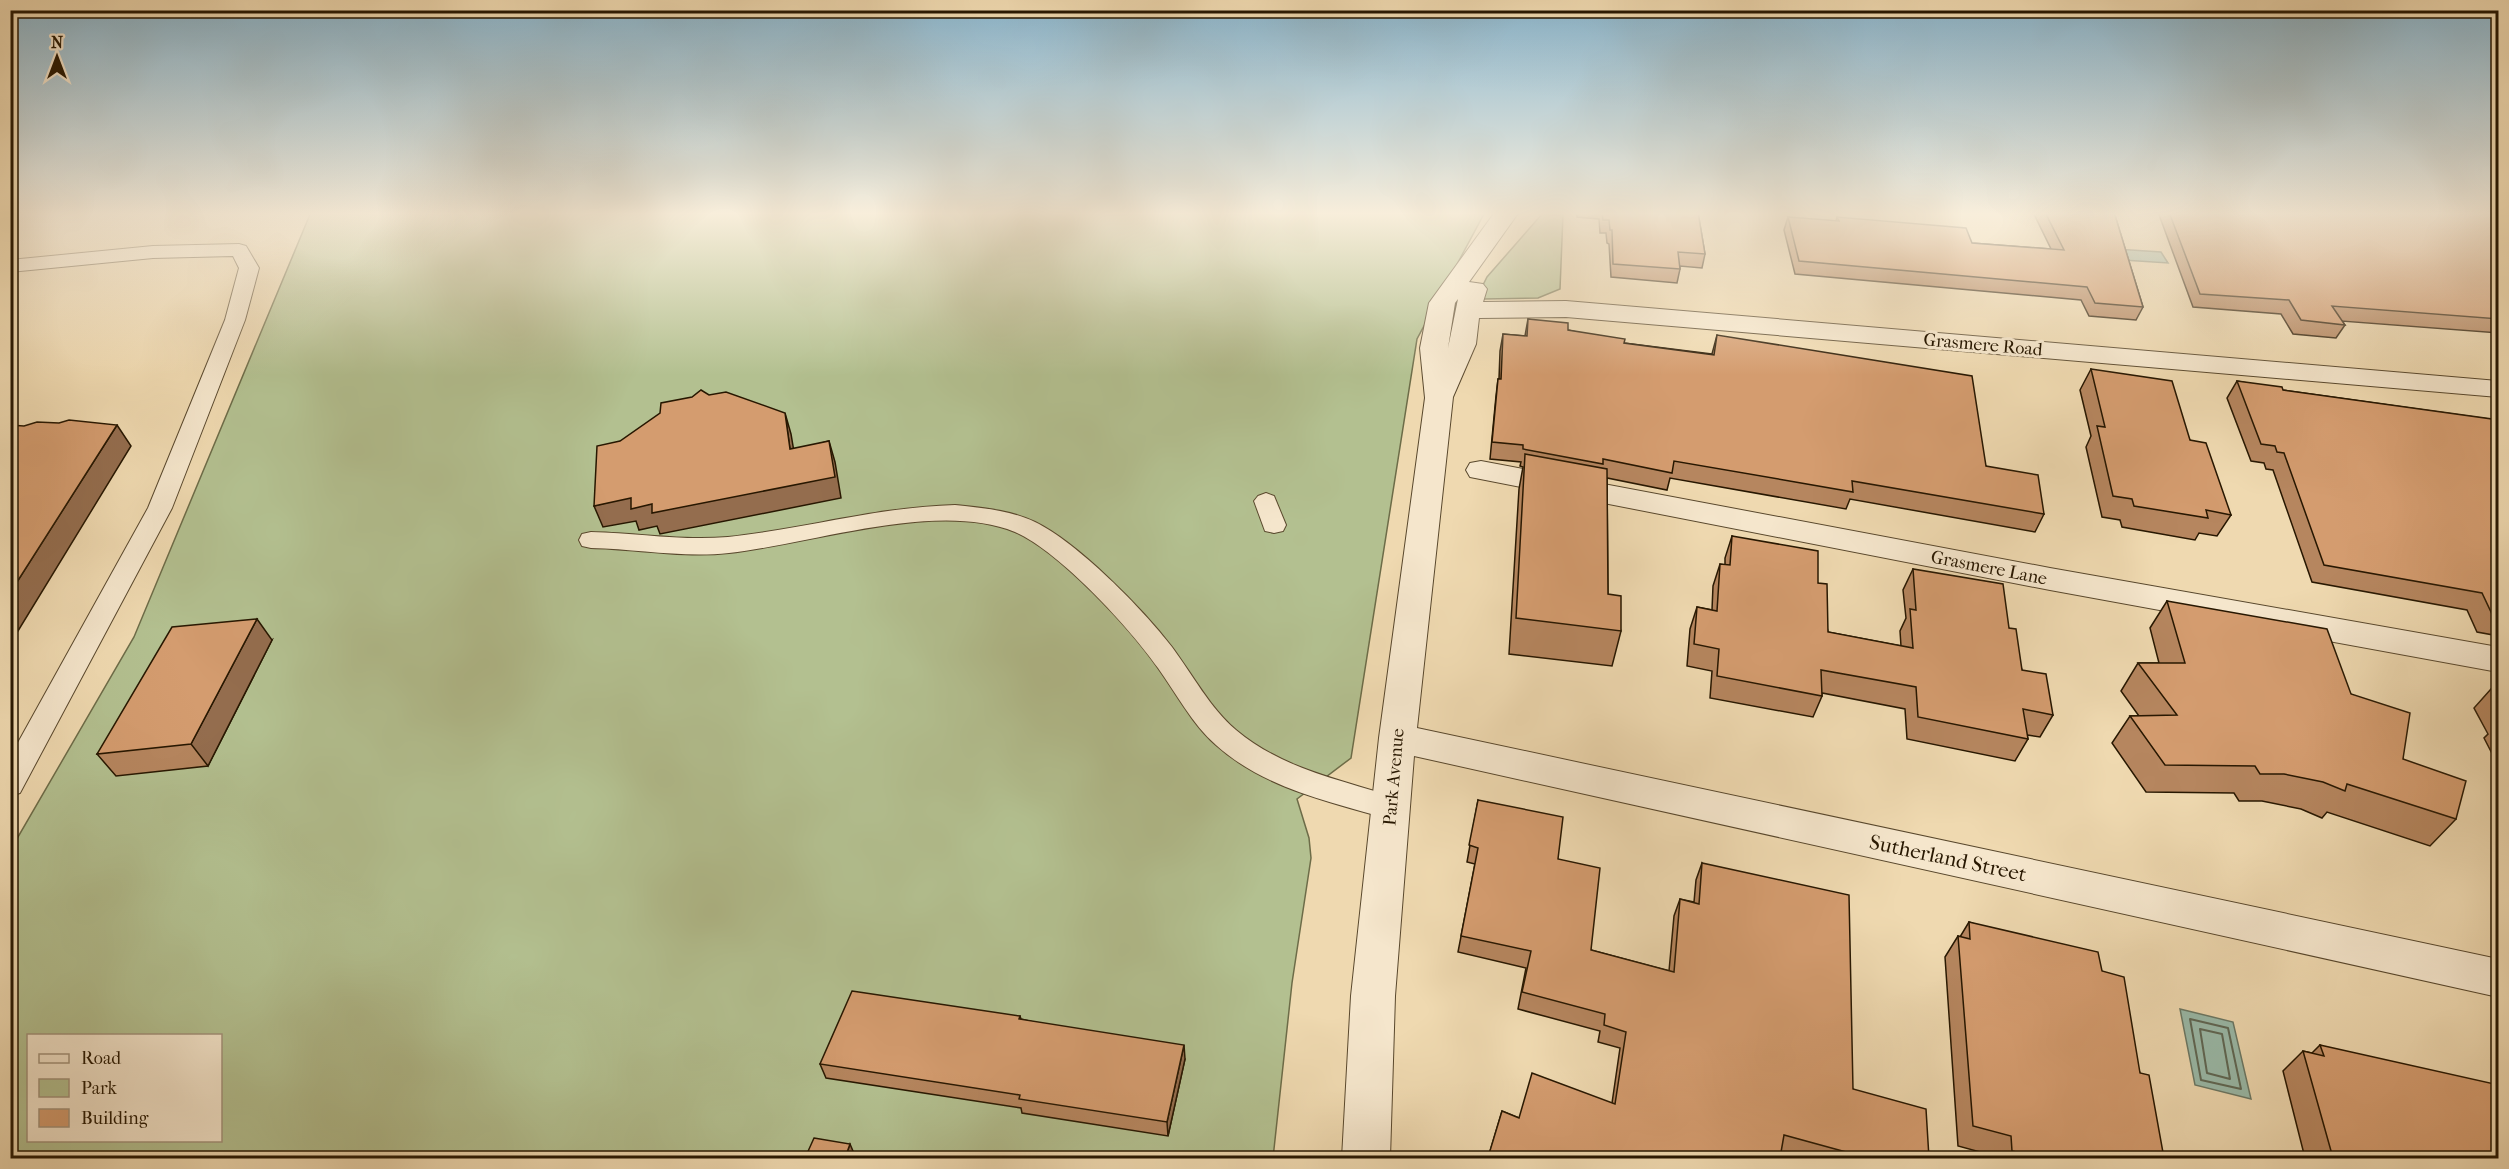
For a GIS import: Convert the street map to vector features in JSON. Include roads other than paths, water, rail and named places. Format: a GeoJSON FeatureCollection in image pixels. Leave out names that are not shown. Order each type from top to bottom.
{"type":"FeatureCollection","features":[{"type":"Feature","properties":{"kind":"street","name":"Park Avenue"},"geometry":{"type":"LineString","coordinates":[[1366,1158],[1373,996],[1397,738],[1439,398],[1434,348],[1442,303],[1468,267]]}},
{"type":"Feature","properties":{"kind":"street","name":"Park Avenue"},"geometry":{"type":"LineString","coordinates":[[1439,398],[1463,344],[1467,310],[1473,291],[1488,267]]}},
{"type":"Feature","properties":{"kind":"street","name":"Grasmere Road"},"geometry":{"type":"LineString","coordinates":[[1467,310],[1566,309],[2499,389]]}},
{"type":"Feature","properties":{"kind":"street","name":"Grasmere Lane"},"geometry":{"type":"LineString","coordinates":[[1481,470],[2050,579],[2499,660]]}},
{"type":"Feature","properties":{"kind":"street","name":"Sutherland Street"},"geometry":{"type":"LineString","coordinates":[[1397,738],[2499,978]]}},
{"type":"Feature","properties":{"kind":"lane"},"geometry":{"type":"LineString","coordinates":[[10,785],[160,508],[235,320],[248,267]]}},
{"type":"Feature","properties":{"kind":"lane"},"geometry":{"type":"LineString","coordinates":[[1266,501],[1274,525]]}},
{"type":"Feature","properties":{"kind":"lane"},"geometry":{"type":"LineString","coordinates":[[591,540],[636,540],[693,547],[729,546],[918,514],[955,513],[993,517],[1025,527],[1056,545],[1144,629],[1224,736],[1256,761],[1303,782],[1392,808]]}},
{"type":"Feature","properties":{"kind":"water"},"geometry":{"type":"Polygon","coordinates":[[[2180,1009],[2233,1022],[2251,1099],[2195,1085],[2180,1009]]]}}]}
